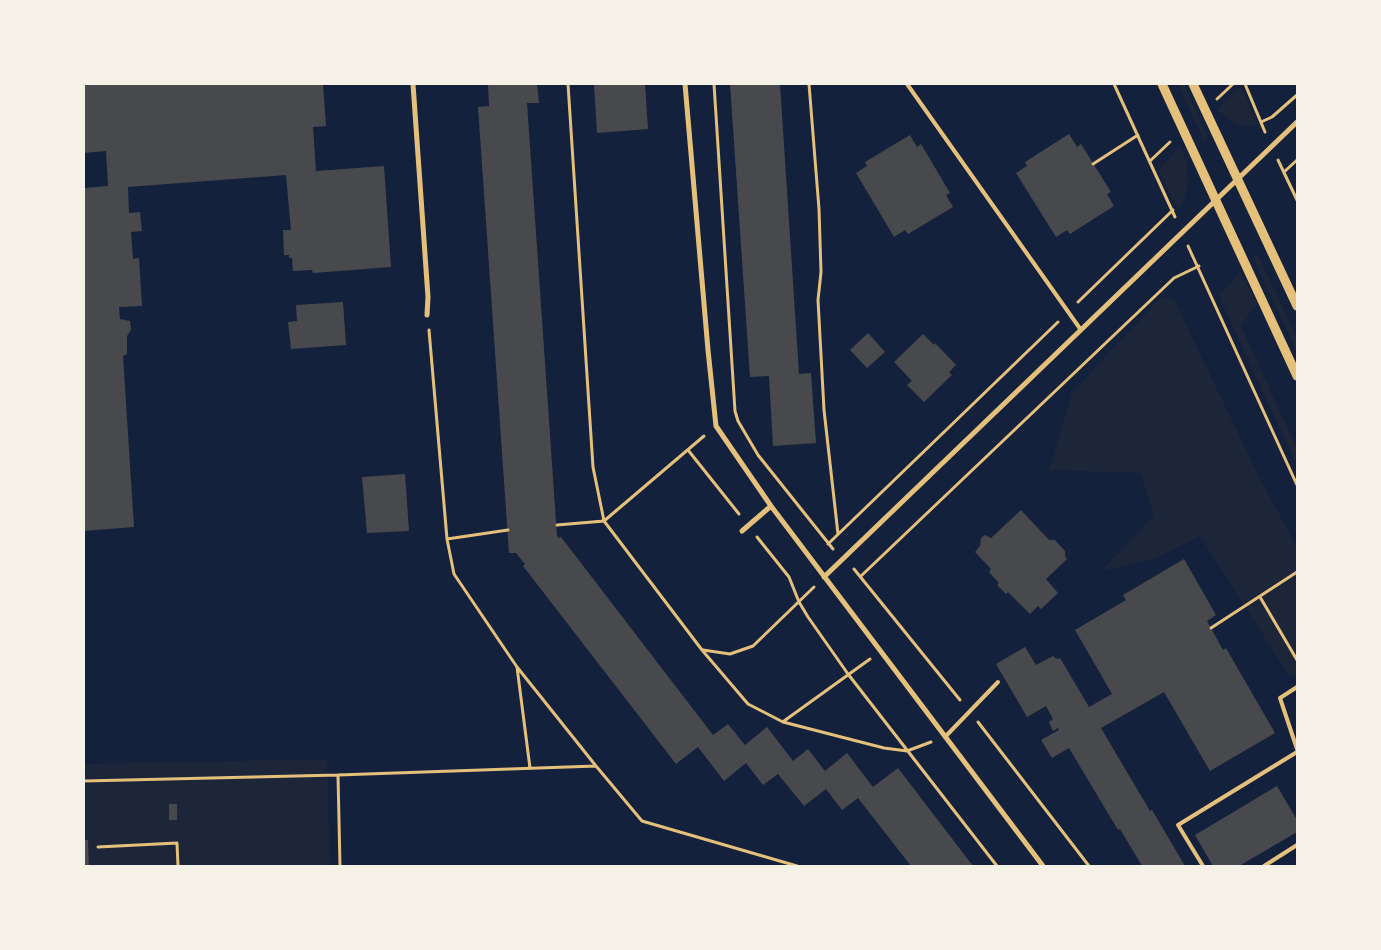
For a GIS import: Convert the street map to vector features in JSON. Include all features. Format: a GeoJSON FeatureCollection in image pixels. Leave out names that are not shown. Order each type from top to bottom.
{"type":"FeatureCollection","features":[{"type":"Feature","properties":{"kind":"street"},"geometry":{"type":"LineString","coordinates":[[413,84],[428,315]]}},
{"type":"Feature","properties":{"kind":"street"},"geometry":{"type":"LineString","coordinates":[[686,84],[716,426],[771,506],[1043,866]]}},
{"type":"Feature","properties":{"kind":"street"},"geometry":{"type":"LineString","coordinates":[[1162,84],[1297,376]]}},
{"type":"Feature","properties":{"kind":"street"},"geometry":{"type":"LineString","coordinates":[[1193,84],[1297,306]]}},
{"type":"Feature","properties":{"kind":"street"},"geometry":{"type":"LineString","coordinates":[[824,577],[1297,122]]}},
{"type":"Feature","properties":{"kind":"street"},"geometry":{"type":"LineString","coordinates":[[742,531],[771,506]]}},
{"type":"Feature","properties":{"kind":"lane"},"geometry":{"type":"LineString","coordinates":[[907,84],[1081,330]]}},
{"type":"Feature","properties":{"kind":"lane"},"geometry":{"type":"LineString","coordinates":[[946,737],[998,682]]}},
{"type":"Feature","properties":{"kind":"lane"},"geometry":{"type":"LineString","coordinates":[[1203,866],[1178,825],[1297,751],[1280,698],[1297,687]]}},
{"type":"Feature","properties":{"kind":"lane"},"geometry":{"type":"LineString","coordinates":[[1264,866],[1297,845]]}},
{"type":"Feature","properties":{"kind":"path"},"geometry":{"type":"LineString","coordinates":[[568,84],[593,467],[604,521],[702,650],[748,704],[783,722],[884,748],[908,751],[946,737]]}},
{"type":"Feature","properties":{"kind":"path"},"geometry":{"type":"LineString","coordinates":[[714,84],[735,412],[738,421],[758,455],[828,544],[861,576],[970,712],[1089,866]]}},
{"type":"Feature","properties":{"kind":"path"},"geometry":{"type":"LineString","coordinates":[[809,84],[821,272],[818,300],[824,410],[838,534]]}},
{"type":"Feature","properties":{"kind":"path"},"geometry":{"type":"LineString","coordinates":[[1114,84],[1199,266],[1297,485]]}},
{"type":"Feature","properties":{"kind":"path"},"geometry":{"type":"LineString","coordinates":[[1261,122],[1272,117],[1297,95]]}},
{"type":"Feature","properties":{"kind":"path"},"geometry":{"type":"LineString","coordinates":[[1093,164],[1138,135]]}},
{"type":"Feature","properties":{"kind":"path"},"geometry":{"type":"LineString","coordinates":[[1284,172],[1297,160]]}},
{"type":"Feature","properties":{"kind":"path"},"geometry":{"type":"LineString","coordinates":[[828,544],[1173,210]]}},
{"type":"Feature","properties":{"kind":"path"},"geometry":{"type":"LineString","coordinates":[[861,576],[1174,278],[1199,266]]}},
{"type":"Feature","properties":{"kind":"path"},"geometry":{"type":"LineString","coordinates":[[428,315],[447,539],[454,574],[517,667],[642,821],[797,866]]}},
{"type":"Feature","properties":{"kind":"path"},"geometry":{"type":"LineString","coordinates":[[557,525],[604,521],[716,426]]}},
{"type":"Feature","properties":{"kind":"path"},"geometry":{"type":"LineString","coordinates":[[688,450],[790,578],[799,602],[808,617],[848,674],[997,866]]}},
{"type":"Feature","properties":{"kind":"path"},"geometry":{"type":"LineString","coordinates":[[447,539],[508,530]]}},
{"type":"Feature","properties":{"kind":"path"},"geometry":{"type":"LineString","coordinates":[[1211,628],[1297,572]]}},
{"type":"Feature","properties":{"kind":"path"},"geometry":{"type":"LineString","coordinates":[[702,650],[730,654],[753,646],[824,577]]}},
{"type":"Feature","properties":{"kind":"path"},"geometry":{"type":"LineString","coordinates":[[1260,597],[1297,660]]}},
{"type":"Feature","properties":{"kind":"path"},"geometry":{"type":"LineString","coordinates":[[783,722],[880,651]]}},
{"type":"Feature","properties":{"kind":"path"},"geometry":{"type":"LineString","coordinates":[[517,667],[530,768]]}},
{"type":"Feature","properties":{"kind":"path"},"geometry":{"type":"LineString","coordinates":[[84,781],[596,766]]}},
{"type":"Feature","properties":{"kind":"path"},"geometry":{"type":"LineString","coordinates":[[338,775],[340,866]]}},
{"type":"Feature","properties":{"kind":"path"},"geometry":{"type":"LineString","coordinates":[[98,847],[177,843],[178,866]]}},
{"type":"Feature","properties":{"kind":"shaded area"},"geometry":{"type":"Polygon","coordinates":[[[1178,84],[1184,84],[1208,138],[1203,139],[1178,84]]]}},
{"type":"Feature","properties":{"kind":"shaded area"},"geometry":{"type":"Polygon","coordinates":[[[1239,88],[1243,90],[1257,125],[1236,124],[1217,110],[1239,88]]]}},
{"type":"Feature","properties":{"kind":"shaded area"},"geometry":{"type":"Polygon","coordinates":[[[1180,146],[1187,163],[1188,181],[1185,199],[1178,211],[1159,170],[1180,146]]]}},
{"type":"Feature","properties":{"kind":"shaded area"},"geometry":{"type":"Polygon","coordinates":[[[1258,255],[1297,338],[1297,352],[1253,259],[1258,255]]]}},
{"type":"Feature","properties":{"kind":"shaded area"},"geometry":{"type":"Polygon","coordinates":[[[1240,272],[1257,303],[1241,326],[1297,448],[1297,466],[1221,301],[1220,294],[1240,272]]]}},
{"type":"Feature","properties":{"kind":"shaded area"},"geometry":{"type":"Polygon","coordinates":[[[1160,298],[1174,299],[1258,475],[1297,547],[1297,673],[1290,677],[1200,536],[1155,559],[1101,571],[1154,516],[1141,473],[1049,470],[1072,393],[1160,298]]]}},
{"type":"Feature","properties":{"kind":"shaded area"},"geometry":{"type":"Polygon","coordinates":[[[327,759],[330,866],[89,866],[88,841],[84,840],[84,764],[327,759]]]}},
{"type":"Feature","properties":{"kind":"building"},"geometry":{"type":"Polygon","coordinates":[[[84,84],[323,84],[326,126],[313,127],[316,171],[384,166],[391,267],[313,273],[312,270],[293,271],[292,258],[289,258],[289,255],[284,255],[283,230],[291,230],[286,175],[128,187],[129,213],[140,212],[142,231],[131,232],[133,259],[139,258],[142,306],[119,307],[120,319],[130,321],[131,330],[127,336],[127,354],[123,356],[134,527],[84,531],[84,191],[85,188],[108,186],[106,151],[84,153],[84,84]]]}},
{"type":"Feature","properties":{"kind":"building"},"geometry":{"type":"Polygon","coordinates":[[[488,84],[537,84],[539,103],[527,103],[557,536],[561,537],[713,735],[728,724],[745,745],[767,727],[793,761],[808,749],[825,771],[847,753],[873,787],[898,768],[973,866],[911,866],[858,798],[842,810],[826,789],[804,806],[778,774],[763,785],[746,763],[724,781],[698,747],[676,764],[523,566],[525,564],[516,553],[509,553],[478,107],[489,106],[488,84]]]}},
{"type":"Feature","properties":{"kind":"building"},"geometry":{"type":"Polygon","coordinates":[[[594,84],[645,84],[648,129],[597,133],[594,84]]]}},
{"type":"Feature","properties":{"kind":"building"},"geometry":{"type":"Polygon","coordinates":[[[730,84],[780,84],[799,374],[811,373],[816,443],[773,446],[769,376],[750,377],[730,84]]]}},
{"type":"Feature","properties":{"kind":"building"},"geometry":{"type":"Polygon","coordinates":[[[1069,134],[1077,147],[1081,144],[1111,192],[1107,194],[1114,206],[1070,234],[1067,230],[1056,237],[1016,173],[1027,166],[1025,162],[1069,134]]]}},
{"type":"Feature","properties":{"kind":"building"},"geometry":{"type":"Polygon","coordinates":[[[910,135],[917,147],[921,144],[950,193],[946,195],[953,207],[908,234],[905,230],[894,237],[856,173],[867,166],[865,162],[910,135]]]}},
{"type":"Feature","properties":{"kind":"building"},"geometry":{"type":"Polygon","coordinates":[[[343,302],[346,345],[291,349],[288,322],[297,321],[296,305],[343,302]]]}},
{"type":"Feature","properties":{"kind":"building"},"geometry":{"type":"Polygon","coordinates":[[[868,333],[885,352],[867,368],[850,350],[868,333]]]}},
{"type":"Feature","properties":{"kind":"building"},"geometry":{"type":"Polygon","coordinates":[[[923,334],[934,345],[935,343],[956,365],[949,372],[952,375],[924,402],[907,385],[912,381],[894,362],[923,334]]]}},
{"type":"Feature","properties":{"kind":"building"},"geometry":{"type":"Polygon","coordinates":[[[405,474],[409,531],[367,533],[362,477],[405,474]]]}},
{"type":"Feature","properties":{"kind":"building"},"geometry":{"type":"Polygon","coordinates":[[[1021,510],[1049,540],[1055,540],[1065,551],[1067,559],[1046,579],[1058,593],[1041,609],[1038,606],[1030,614],[1008,592],[1006,594],[997,585],[999,583],[989,572],[991,569],[975,552],[980,546],[981,538],[985,535],[991,538],[1021,510]]]}},
{"type":"Feature","properties":{"kind":"building"},"geometry":{"type":"Polygon","coordinates":[[[1184,559],[1216,615],[1207,621],[1223,650],[1226,648],[1275,733],[1210,771],[1164,692],[1101,728],[1185,866],[1142,866],[1069,748],[1052,758],[1041,740],[1059,730],[1058,728],[1053,731],[1049,722],[1053,719],[1046,706],[1027,717],[996,664],[1025,647],[1036,665],[1053,656],[1057,659],[1060,658],[1089,707],[1112,694],[1075,630],[1126,600],[1123,595],[1184,559]]]}},
{"type":"Feature","properties":{"kind":"building"},"geometry":{"type":"Polygon","coordinates":[[[1277,786],[1297,820],[1297,832],[1239,866],[1213,866],[1195,835],[1277,786]]]}},
{"type":"Feature","properties":{"kind":"building"},"geometry":{"type":"Polygon","coordinates":[[[169,804],[177,804],[177,820],[169,820],[169,804]]]}},
{"type":"Feature","properties":{"kind":"building"},"geometry":{"type":"Polygon","coordinates":[[[84,840],[88,840],[89,866],[84,866],[84,840]]]}}]}
